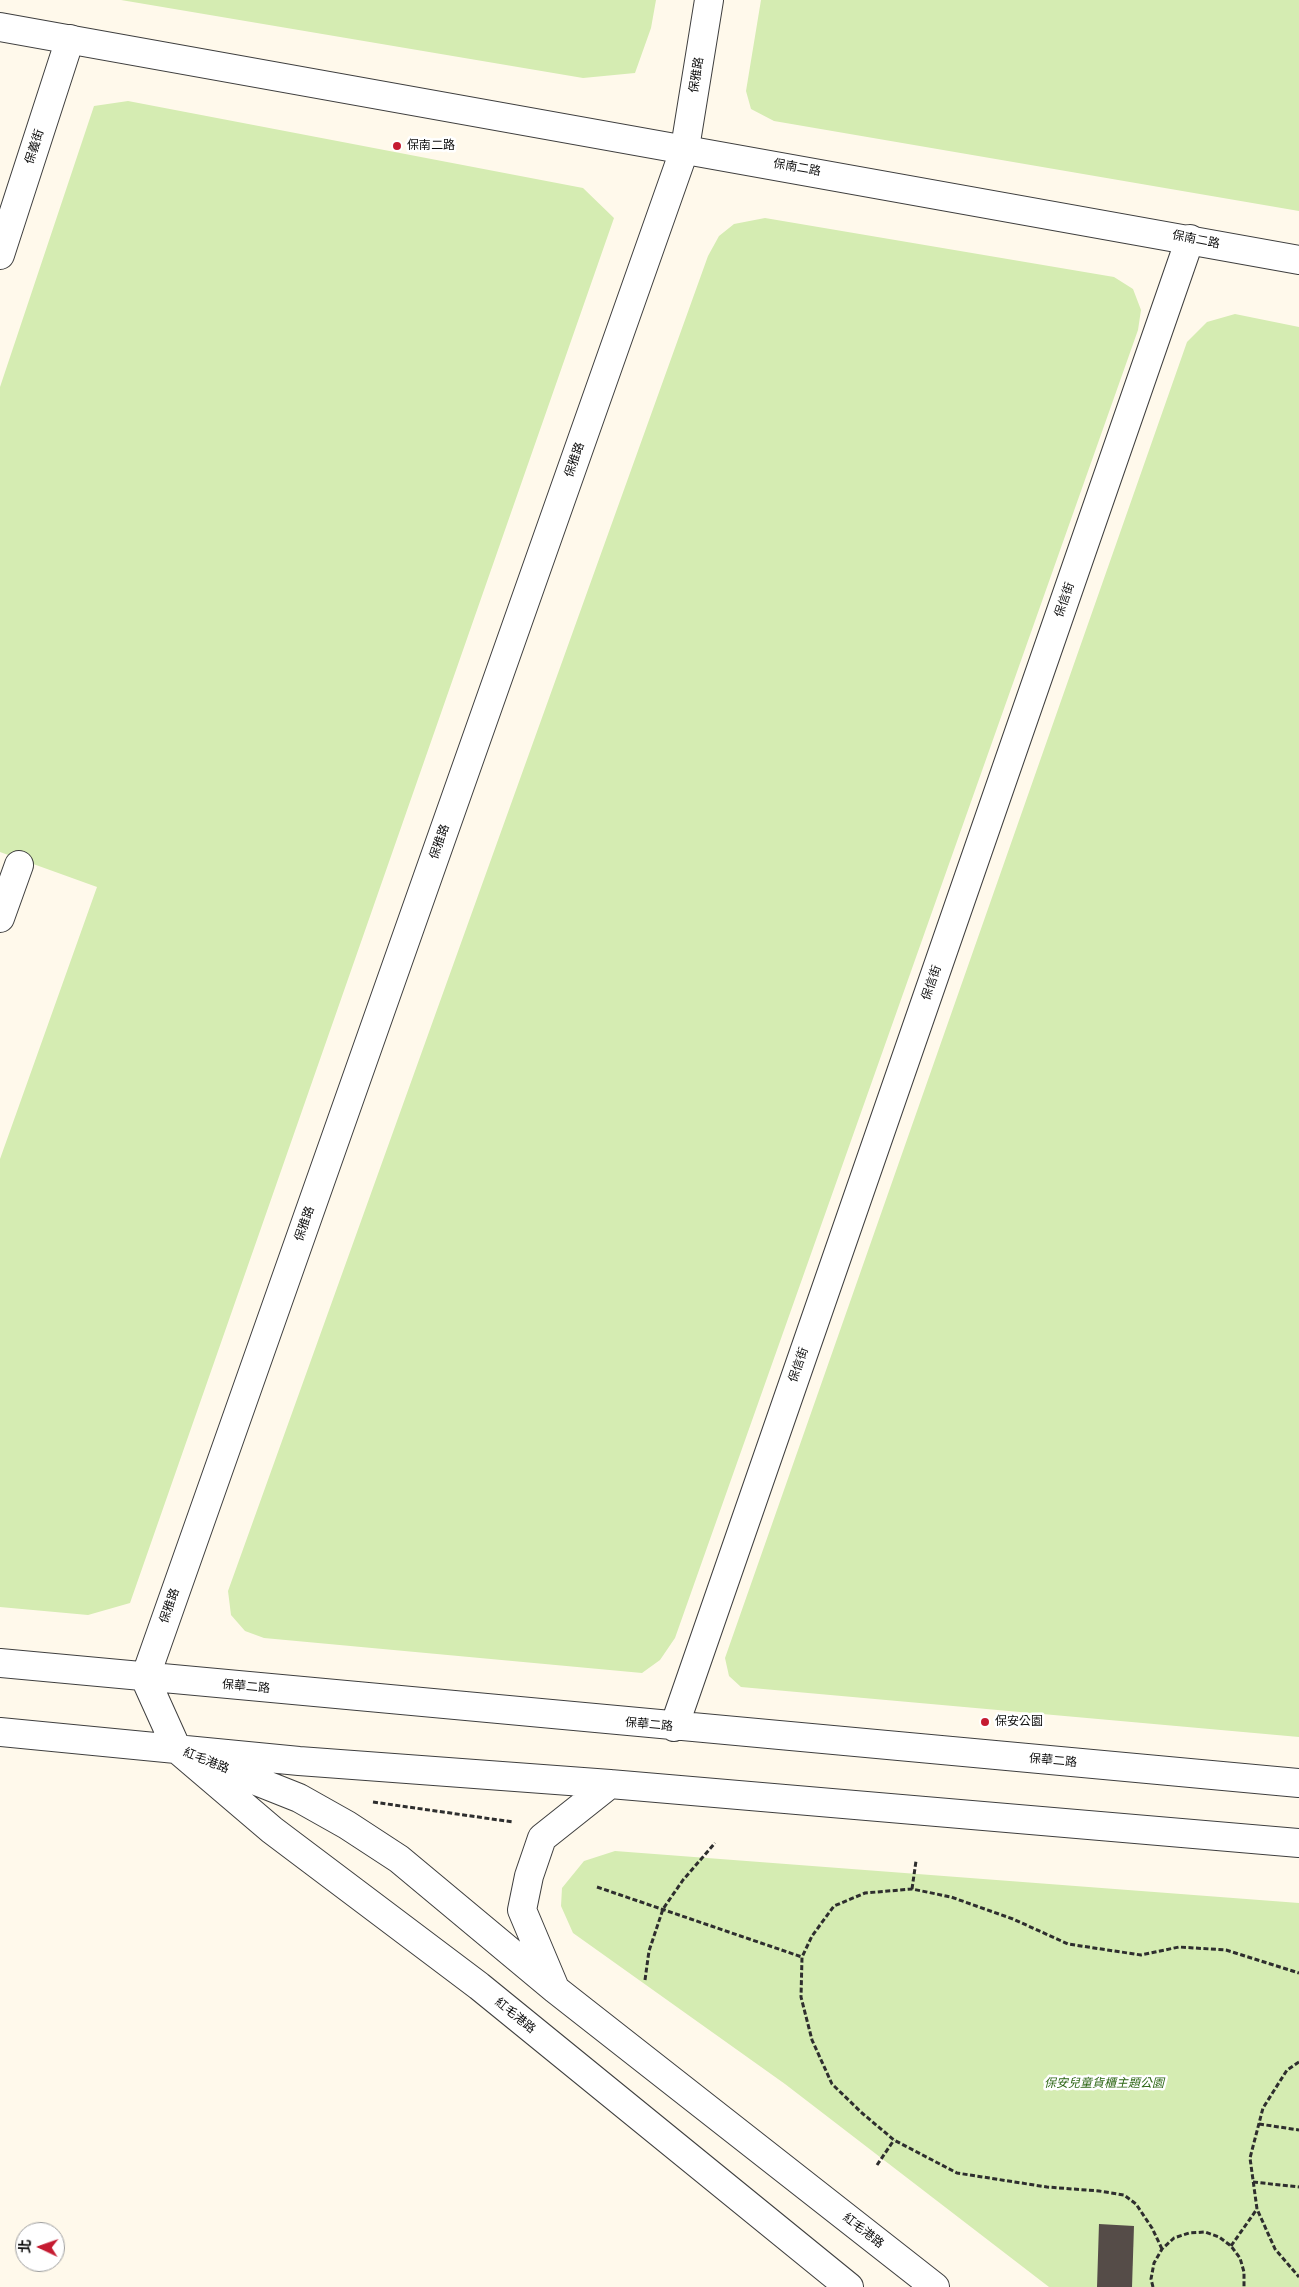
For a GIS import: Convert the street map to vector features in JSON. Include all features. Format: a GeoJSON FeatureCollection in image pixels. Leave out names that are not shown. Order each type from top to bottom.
{"type":"FeatureCollection","features":[{"type":"Feature","properties":{"kind":"street","name":"保雅路"},"geometry":{"type":"LineString","coordinates":[[145,1678],[685,148],[709,0]]}},
{"type":"Feature","properties":{"kind":"street","name":"保南二路"},"geometry":{"type":"LineString","coordinates":[[0,27],[685,148],[1299,260]]}},
{"type":"Feature","properties":{"kind":"street","name":"保義街"},"geometry":{"type":"LineString","coordinates":[[0,255],[70,39]]}},
{"type":"Feature","properties":{"kind":"street","name":"保信街"},"geometry":{"type":"LineString","coordinates":[[674,1727],[1190,239]]}},
{"type":"Feature","properties":{"kind":"street"},"geometry":{"type":"LineString","coordinates":[[0,918],[19,865]]}},
{"type":"Feature","properties":{"kind":"street","name":"保華二路"},"geometry":{"type":"LineString","coordinates":[[0,1663],[674,1727],[1299,1783]]}},
{"type":"Feature","properties":{"kind":"street","name":"紅毛港路"},"geometry":{"type":"LineString","coordinates":[[145,1678],[177,1750],[272,1830],[479,1986],[849,2287]]}},
{"type":"Feature","properties":{"kind":"street"},"geometry":{"type":"LineString","coordinates":[[0,1732],[299,1761],[610,1784],[1299,1843]]}},
{"type":"Feature","properties":{"kind":"street","name":"紅毛港路"},"geometry":{"type":"LineString","coordinates":[[177,1750],[299,1798],[347,1825],[399,1859],[555,1989],[935,2287]]}},
{"type":"Feature","properties":{"kind":"street","name":"紅毛港路"},"geometry":{"type":"LineString","coordinates":[[555,1989],[522,1910],[529,1876],[542,1838],[610,1784]]}},
{"type":"Feature","properties":{"kind":"path"},"geometry":{"type":"LineString","coordinates":[[366,1801],[519,1823]]}},
{"type":"Feature","properties":{"kind":"path"},"geometry":{"type":"LineString","coordinates":[[645,1980],[649,1951],[663,1909],[683,1880],[714,1843]]}},
{"type":"Feature","properties":{"kind":"path"},"geometry":{"type":"LineString","coordinates":[[912,1889],[916,1861]]}},
{"type":"Feature","properties":{"kind":"path"},"geometry":{"type":"LineString","coordinates":[[597,1887],[802,1957]]}},
{"type":"Feature","properties":{"kind":"path"},"geometry":{"type":"LineString","coordinates":[[1162,2249],[1152,2228],[1136,2204],[1124,2195],[1099,2191],[1047,2188],[957,2173],[894,2140],[832,2084],[812,2040],[801,1997],[802,1957],[812,1936],[834,1906],[866,1893],[912,1889],[951,1897],[1013,1919],[1068,1944],[1141,1955],[1179,1947],[1226,1950],[1299,1972]]}},
{"type":"Feature","properties":{"kind":"path"},"geometry":{"type":"LineString","coordinates":[[1299,2062],[1287,2070],[1262,2108],[1250,2158],[1257,2209],[1275,2249],[1299,2276]]}},
{"type":"Feature","properties":{"kind":"path"},"geometry":{"type":"LineString","coordinates":[[1259,2124],[1299,2130]]}},
{"type":"Feature","properties":{"kind":"path"},"geometry":{"type":"LineString","coordinates":[[877,2165],[894,2140]]}},
{"type":"Feature","properties":{"kind":"path"},"geometry":{"type":"LineString","coordinates":[[1253,2182],[1299,2187]]}},
{"type":"Feature","properties":{"kind":"path"},"geometry":{"type":"LineString","coordinates":[[1231,2246],[1257,2209]]}},
{"type":"Feature","properties":{"kind":"path"},"geometry":{"type":"LineString","coordinates":[[1153,2287],[1151,2279],[1154,2263],[1162,2249],[1174,2238],[1189,2233],[1205,2232],[1219,2237],[1231,2246],[1240,2258],[1244,2272],[1244,2287]]}},
{"type":"Feature","properties":{"kind":"green space"},"geometry":{"type":"Polygon","coordinates":[[[121,0],[656,0],[651,28],[635,73],[583,78],[121,0]]]}},
{"type":"Feature","properties":{"kind":"green space"},"geometry":{"type":"Polygon","coordinates":[[[761,0],[1299,0],[1299,211],[774,121],[751,109],[746,91],[761,0]]]}},
{"type":"Feature","properties":{"kind":"green space"},"geometry":{"type":"Polygon","coordinates":[[[128,101],[583,188],[614,218],[130,1603],[88,1615],[0,1607],[0,1159],[97,887],[0,852],[0,387],[94,106],[128,101]]]}},
{"type":"Feature","properties":{"kind":"green space"},"geometry":{"type":"Polygon","coordinates":[[[765,218],[1114,277],[1133,289],[1141,310],[1138,330],[675,1638],[660,1660],[642,1673],[264,1638],[245,1631],[231,1615],[228,1591],[708,256],[719,236],[734,224],[765,218]]]}},
{"type":"Feature","properties":{"kind":"green space"},"geometry":{"type":"Polygon","coordinates":[[[1235,314],[1299,327],[1299,1737],[741,1687],[729,1676],[725,1658],[1187,342],[1207,322],[1235,314]]]}},
{"type":"Feature","properties":{"kind":"green space","name":"保安兒童貨櫃主題公園"},"geometry":{"type":"Polygon","coordinates":[[[615,1851],[1299,1903],[1299,2287],[1049,2287],[785,2084],[573,1933],[561,1906],[562,1888],[584,1861],[615,1851]]]}},
{"type":"Feature","properties":{"kind":"building"},"geometry":{"type":"Polygon","coordinates":[[[1099,2224],[1134,2226],[1132,2287],[1097,2287],[1099,2224]]]}},
{"type":"Feature","properties":{"kind":"place","name":"保南二路"},"geometry":{"type":"Point","coordinates":[397,146]}},
{"type":"Feature","properties":{"kind":"place","name":"保安公園"},"geometry":{"type":"Point","coordinates":[985,1722]}}]}
